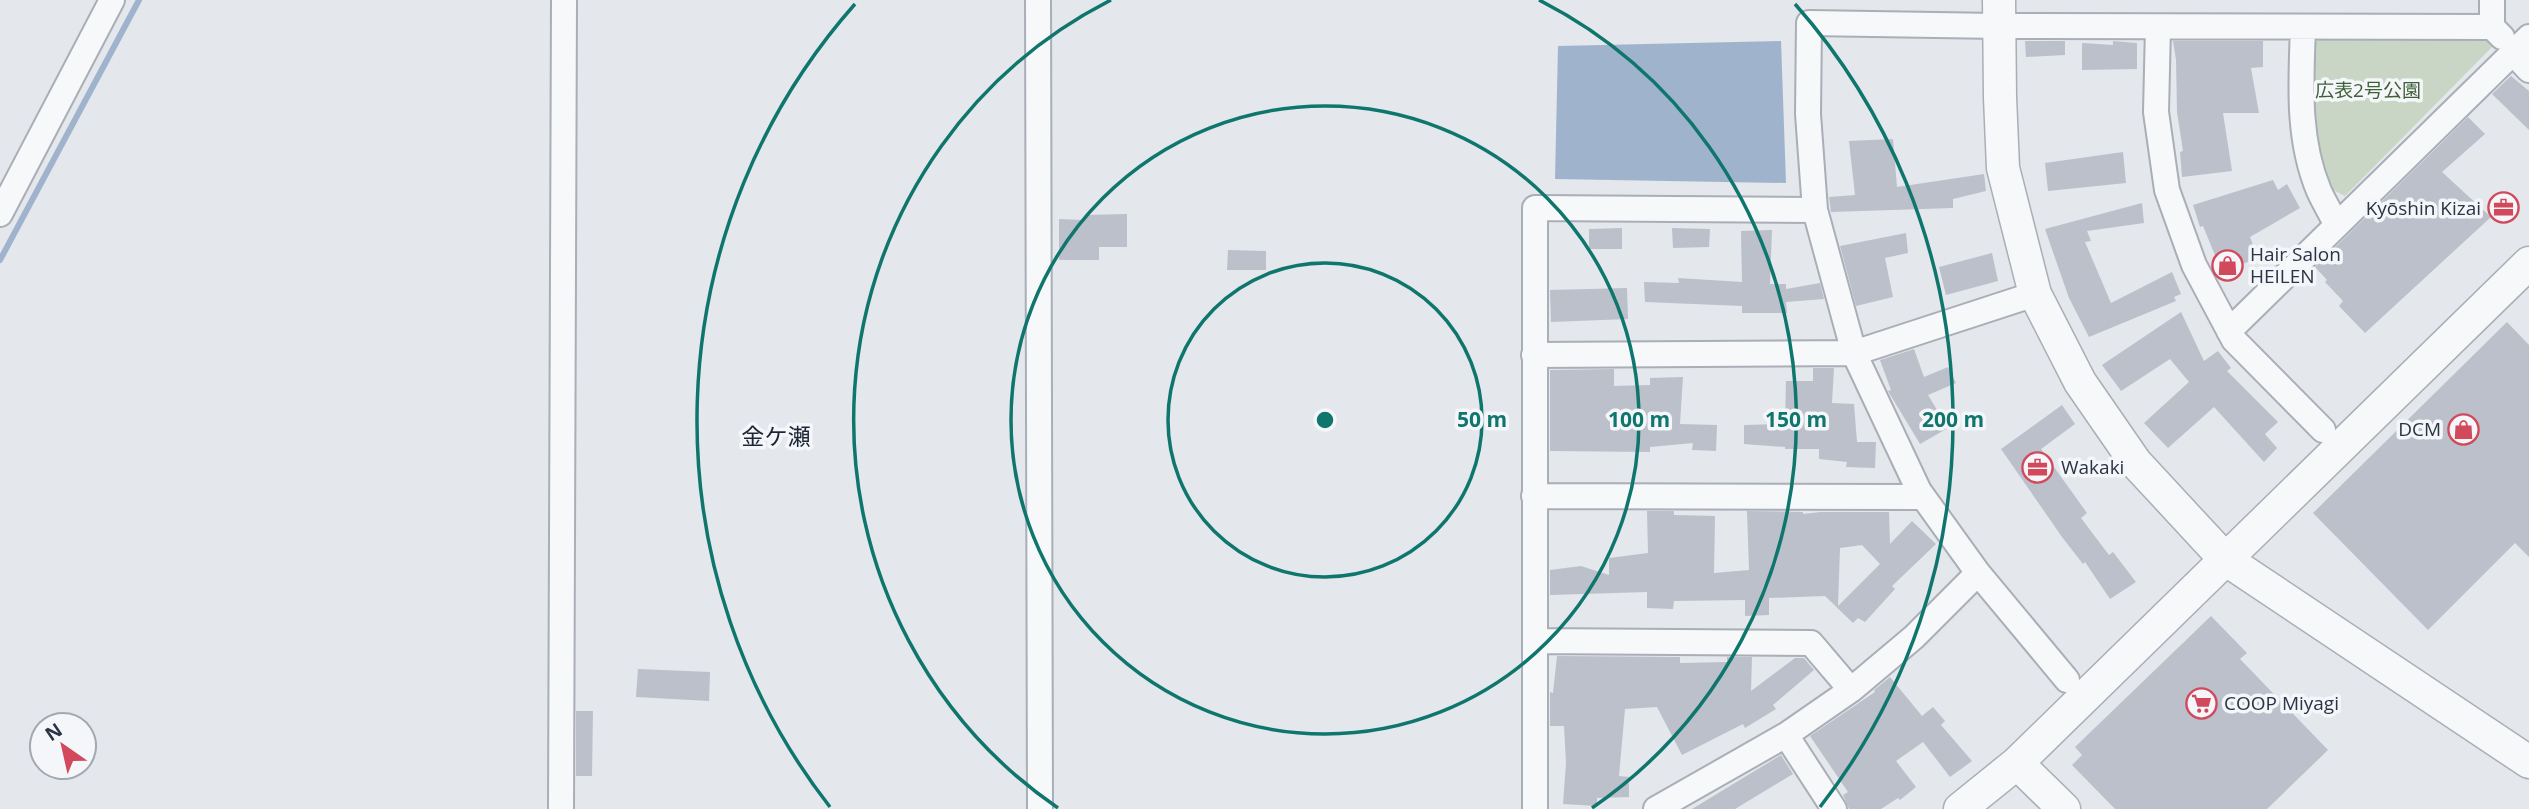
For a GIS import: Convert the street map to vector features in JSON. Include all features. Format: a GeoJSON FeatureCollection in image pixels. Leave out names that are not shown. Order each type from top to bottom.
{"type":"FeatureCollection","features":[{"type":"Feature","properties":{"kind":"street"},"geometry":{"type":"LineString","coordinates":[[0,214],[112,0]]}},
{"type":"Feature","properties":{"kind":"street"},"geometry":{"type":"LineString","coordinates":[[561,809],[564,0]]}},
{"type":"Feature","properties":{"kind":"street"},"geometry":{"type":"LineString","coordinates":[[1038,0],[1040,809]]}},
{"type":"Feature","properties":{"kind":"street"},"geometry":{"type":"LineString","coordinates":[[2492,0],[2492,27]]}},
{"type":"Feature","properties":{"kind":"street"},"geometry":{"type":"LineString","coordinates":[[1999,13],[2003,168],[2035,294],[2080,382],[2136,463],[2225,559],[2529,762]]}},
{"type":"Feature","properties":{"kind":"street"},"geometry":{"type":"LineString","coordinates":[[2067,681],[1978,573],[1923,497],[1854,353],[1815,210],[1808,114],[1809,23],[1999,13],[2158,27],[2492,27],[2521,53],[2337,225],[2229,331]]}},
{"type":"Feature","properties":{"kind":"street"},"geometry":{"type":"LineString","coordinates":[[2158,27],[2156,112],[2167,190],[2194,265],[2234,340],[2323,430]]}},
{"type":"Feature","properties":{"kind":"street"},"geometry":{"type":"LineString","coordinates":[[2303,28],[2300,96],[2307,149],[2319,190],[2337,225]]}},
{"type":"Feature","properties":{"kind":"street"},"geometry":{"type":"LineString","coordinates":[[1535,809],[1535,208],[1815,210]]}},
{"type":"Feature","properties":{"kind":"street"},"geometry":{"type":"LineString","coordinates":[[1960,809],[2017,763],[2529,263]]}},
{"type":"Feature","properties":{"kind":"street"},"geometry":{"type":"LineString","coordinates":[[1534,355],[1854,353],[2035,294]]}},
{"type":"Feature","properties":{"kind":"street"},"geometry":{"type":"LineString","coordinates":[[1534,496],[1923,497]]}},
{"type":"Feature","properties":{"kind":"street"},"geometry":{"type":"LineString","coordinates":[[1656,809],[1786,735],[1851,690],[1914,637],[1978,573]]}},
{"type":"Feature","properties":{"kind":"street"},"geometry":{"type":"LineString","coordinates":[[1536,641],[1811,643],[1851,690]]}},
{"type":"Feature","properties":{"kind":"street"},"geometry":{"type":"LineString","coordinates":[[1786,735],[1834,809]]}},
{"type":"Feature","properties":{"kind":"street"},"geometry":{"type":"LineString","coordinates":[[2017,763],[2064,809]]}},
{"type":"Feature","properties":{"kind":"green space","name":"広表2号公園"},"geometry":{"type":"Polygon","coordinates":[[[2313,32],[2484,32],[2493,46],[2345,196],[2324,185],[2312,130],[2313,32]]]}},
{"type":"Feature","properties":{"kind":"water"},"geometry":{"type":"Polygon","coordinates":[[[1781,41],[1786,183],[1555,179],[1558,46],[1781,41]]]}},
{"type":"Feature","properties":{"kind":"building"},"geometry":{"type":"Polygon","coordinates":[[[2025,41],[2065,41],[2065,55],[2026,57],[2025,41]]]}},
{"type":"Feature","properties":{"kind":"building"},"geometry":{"type":"Polygon","coordinates":[[[2113,41],[2137,43],[2137,69],[2082,70],[2082,43],[2113,45],[2113,41]]]}},
{"type":"Feature","properties":{"kind":"building"},"geometry":{"type":"Polygon","coordinates":[[[2173,41],[2263,41],[2263,67],[2251,68],[2259,113],[2223,113],[2232,171],[2182,177],[2180,152],[2183,151],[2177,112],[2173,41]]]}},
{"type":"Feature","properties":{"kind":"building"},"geometry":{"type":"Polygon","coordinates":[[[2511,76],[2529,91],[2529,130],[2492,94],[2511,76]]]}},
{"type":"Feature","properties":{"kind":"building"},"geometry":{"type":"Polygon","coordinates":[[[2468,117],[2485,134],[2442,172],[2491,217],[2365,333],[2339,306],[2343,301],[2315,267],[2468,117]]]}},
{"type":"Feature","properties":{"kind":"building"},"geometry":{"type":"Polygon","coordinates":[[[1893,139],[1897,187],[1984,174],[1986,191],[1953,199],[1953,208],[1831,212],[1829,197],[1855,195],[1849,141],[1893,139]]]}},
{"type":"Feature","properties":{"kind":"building"},"geometry":{"type":"Polygon","coordinates":[[[2123,152],[2126,183],[2048,191],[2045,163],[2123,152]]]}},
{"type":"Feature","properties":{"kind":"building"},"geometry":{"type":"Polygon","coordinates":[[[2273,180],[2278,190],[2287,184],[2300,208],[2250,237],[2258,258],[2222,272],[2203,226],[2200,227],[2193,205],[2273,180]]]}},
{"type":"Feature","properties":{"kind":"building"},"geometry":{"type":"Polygon","coordinates":[[[2142,203],[2144,223],[2087,231],[2091,241],[2085,242],[2111,303],[2172,272],[2181,294],[2174,297],[2176,301],[2089,337],[2069,298],[2045,229],[2142,203]]]}},
{"type":"Feature","properties":{"kind":"building"},"geometry":{"type":"Polygon","coordinates":[[[1127,214],[1127,247],[1099,247],[1099,260],[1059,260],[1059,219],[1083,220],[1086,215],[1127,214]]]}},
{"type":"Feature","properties":{"kind":"building"},"geometry":{"type":"Polygon","coordinates":[[[1622,228],[1622,249],[1589,249],[1589,229],[1622,228]]]}},
{"type":"Feature","properties":{"kind":"building"},"geometry":{"type":"Polygon","coordinates":[[[1672,228],[1710,229],[1709,247],[1673,248],[1672,228]]]}},
{"type":"Feature","properties":{"kind":"building"},"geometry":{"type":"Polygon","coordinates":[[[1772,230],[1770,284],[1786,284],[1786,289],[1820,283],[1824,299],[1786,302],[1787,313],[1742,313],[1742,306],[1645,302],[1644,282],[1679,283],[1678,278],[1742,282],[1741,231],[1772,230]]]}},
{"type":"Feature","properties":{"kind":"building"},"geometry":{"type":"Polygon","coordinates":[[[1906,233],[1908,253],[1885,258],[1893,297],[1856,306],[1840,246],[1906,233]]]}},
{"type":"Feature","properties":{"kind":"building"},"geometry":{"type":"Polygon","coordinates":[[[1228,250],[1266,251],[1266,270],[1227,270],[1228,250]]]}},
{"type":"Feature","properties":{"kind":"building"},"geometry":{"type":"Polygon","coordinates":[[[1992,253],[1998,281],[1946,295],[1939,267],[1992,253]]]}},
{"type":"Feature","properties":{"kind":"building"},"geometry":{"type":"Polygon","coordinates":[[[1627,288],[1628,319],[1551,322],[1550,290],[1627,288]]]}},
{"type":"Feature","properties":{"kind":"building"},"geometry":{"type":"Polygon","coordinates":[[[2181,312],[2204,361],[2218,351],[2231,368],[2227,371],[2278,422],[2265,434],[2277,448],[2264,462],[2214,407],[2168,448],[2144,423],[2189,382],[2170,359],[2121,391],[2102,365],[2181,312]]]}},
{"type":"Feature","properties":{"kind":"building","name":"DCM"},"geometry":{"type":"Polygon","coordinates":[[[2507,322],[2529,345],[2529,557],[2515,543],[2428,630],[2313,513],[2507,322]]]}},
{"type":"Feature","properties":{"kind":"building"},"geometry":{"type":"Polygon","coordinates":[[[1914,349],[1924,377],[1948,367],[1956,383],[1928,395],[1948,428],[1920,444],[1888,391],[1891,390],[1880,360],[1914,349]]]}},
{"type":"Feature","properties":{"kind":"building"},"geometry":{"type":"Polygon","coordinates":[[[1813,368],[1834,368],[1832,403],[1854,404],[1857,442],[1876,442],[1875,468],[1846,467],[1847,462],[1819,459],[1819,449],[1785,449],[1744,444],[1744,425],[1785,424],[1786,381],[1813,381],[1813,368]]]}},
{"type":"Feature","properties":{"kind":"building"},"geometry":{"type":"Polygon","coordinates":[[[1614,369],[1614,386],[1650,385],[1650,378],[1683,377],[1680,424],[1717,425],[1716,451],[1692,450],[1693,443],[1650,447],[1650,452],[1550,451],[1550,370],[1614,369]]]}},
{"type":"Feature","properties":{"kind":"building"},"geometry":{"type":"Polygon","coordinates":[[[2062,405],[2075,424],[2041,449],[2087,513],[2081,518],[2109,555],[2113,552],[2136,582],[2110,599],[2085,562],[2083,564],[2062,537],[2001,449],[2062,405]]]}},
{"type":"Feature","properties":{"kind":"building"},"geometry":{"type":"Polygon","coordinates":[[[1647,511],[1715,516],[1714,573],[1749,570],[1747,511],[1803,514],[1889,512],[1890,544],[1912,521],[1936,544],[1892,586],[1895,589],[1865,622],[1858,618],[1853,623],[1825,596],[1769,598],[1769,615],[1745,616],[1745,600],[1674,601],[1673,609],[1647,608],[1647,592],[1550,595],[1550,570],[1581,566],[1609,575],[1609,558],[1648,553],[1647,511]],[[1862,545],[1840,548],[1838,606],[1880,564],[1862,545]]]}},
{"type":"Feature","properties":{"kind":"building","name":"COOP Miyagi"},"geometry":{"type":"Polygon","coordinates":[[[2211,616],[2247,653],[2240,659],[2328,750],[2267,809],[2115,809],[2072,765],[2082,755],[2075,747],[2211,616]]]}},
{"type":"Feature","properties":{"kind":"building"},"geometry":{"type":"Polygon","coordinates":[[[1557,656],[1680,657],[1680,663],[1727,662],[1727,657],[1752,657],[1751,691],[1795,658],[1804,658],[1814,670],[1773,705],[1776,709],[1745,728],[1743,724],[1682,755],[1657,707],[1625,709],[1619,776],[1629,777],[1629,797],[1597,798],[1597,806],[1563,804],[1566,763],[1564,726],[1550,726],[1550,692],[1553,693],[1557,656]]]}},
{"type":"Feature","properties":{"kind":"building"},"geometry":{"type":"Polygon","coordinates":[[[638,669],[710,672],[709,701],[636,697],[638,669]]]}},
{"type":"Feature","properties":{"kind":"building"},"geometry":{"type":"Polygon","coordinates":[[[1890,677],[1922,716],[1933,707],[1945,721],[1941,725],[1972,761],[1950,777],[1923,742],[1896,761],[1916,787],[1900,800],[1898,798],[1881,809],[1849,809],[1843,795],[1848,792],[1810,736],[1875,692],[1874,690],[1890,677]]]}},
{"type":"Feature","properties":{"kind":"building"},"geometry":{"type":"Polygon","coordinates":[[[576,711],[593,711],[592,776],[576,776],[576,711]]]}},
{"type":"Feature","properties":{"kind":"building"},"geometry":{"type":"Polygon","coordinates":[[[1781,755],[1793,774],[1735,809],[1692,809],[1781,755]]]}},
{"type":"Feature","properties":{"kind":"waterway"},"geometry":{"type":"LineString","coordinates":[[0,260],[139,0]]}},
{"type":"Feature","properties":{"kind":"place","name":"Kyōshin Kizai"},"geometry":{"type":"Point","coordinates":[2504,208]}},
{"type":"Feature","properties":{"kind":"place","name":"Hair Salon HEILEN"},"geometry":{"type":"Point","coordinates":[2227,265]}},
{"type":"Feature","properties":{"kind":"place","name":"DCM"},"geometry":{"type":"Point","coordinates":[2464,429]}},
{"type":"Feature","properties":{"kind":"place","name":"Wakaki"},"geometry":{"type":"Point","coordinates":[2038,467]}},
{"type":"Feature","properties":{"kind":"place","name":"COOP Miyagi"},"geometry":{"type":"Point","coordinates":[2201,703]}},
{"type":"Feature","properties":{"kind":"district","name":"金ケ瀬"},"geometry":{"type":"Point","coordinates":[776,436]}}]}
